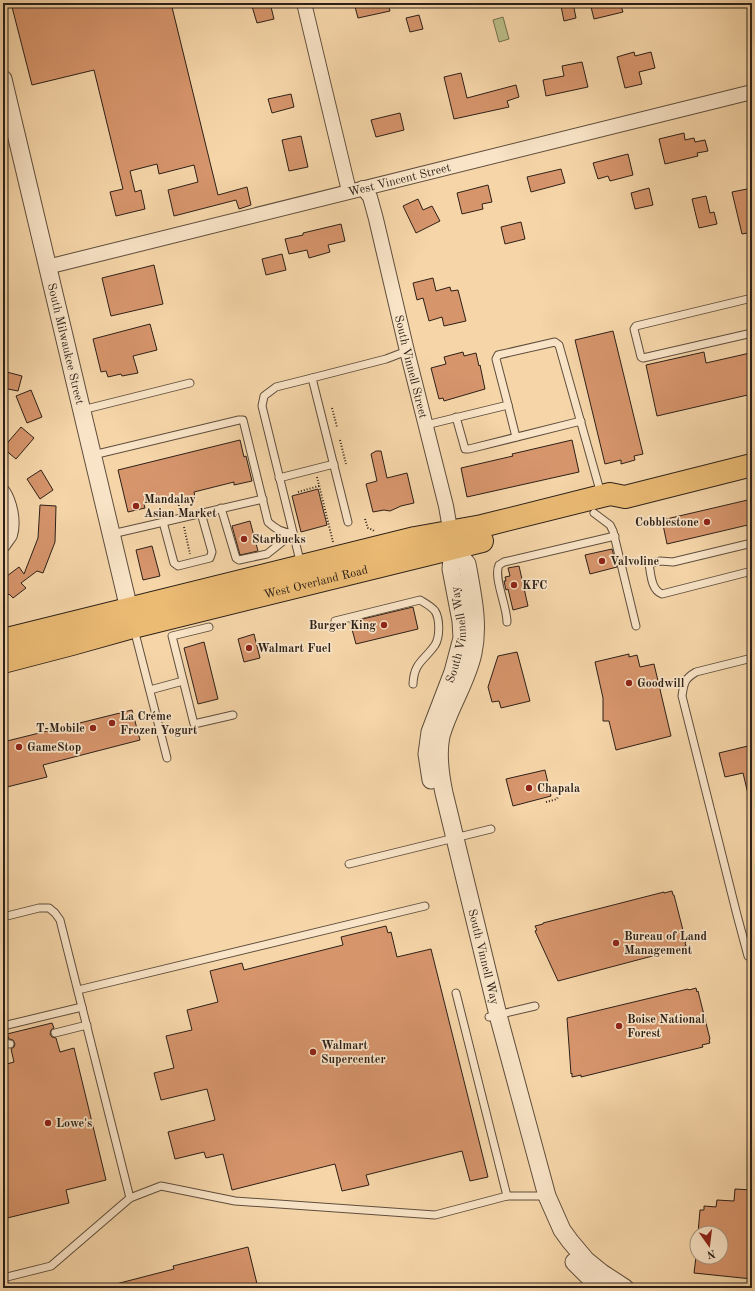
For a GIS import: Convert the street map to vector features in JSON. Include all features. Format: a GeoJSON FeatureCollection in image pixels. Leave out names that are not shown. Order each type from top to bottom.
{"type":"FeatureCollection","features":[{"type":"Feature","properties":{"kind":"main road","name":"West Overland Road"},"geometry":{"type":"LineString","coordinates":[[3,640],[52,627],[131,618],[597,505],[612,509],[625,497],[752,465]]}},
{"type":"Feature","properties":{"kind":"main road","name":"West Overland Road"},"geometry":{"type":"LineString","coordinates":[[3,657],[143,614],[204,599],[226,585],[414,538],[452,540]]}},
{"type":"Feature","properties":{"kind":"main road"},"geometry":{"type":"LineString","coordinates":[[3,657],[15,645],[52,627]]}},
{"type":"Feature","properties":{"kind":"street"},"geometry":{"type":"LineString","coordinates":[[304,3],[349,191]]}},
{"type":"Feature","properties":{"kind":"street","name":"South Milwaukee Street"},"geometry":{"type":"LineString","coordinates":[[3,79],[131,618]]}},
{"type":"Feature","properties":{"kind":"street","name":"West Vincent Street"},"geometry":{"type":"LineString","coordinates":[[47,267],[752,92]]}},
{"type":"Feature","properties":{"kind":"street","name":"South Vinnell Street"},"geometry":{"type":"LineString","coordinates":[[363,188],[370,197],[376,219],[452,540]]}},
{"type":"Feature","properties":{"kind":"street"},"geometry":{"type":"LineString","coordinates":[[3,492],[7,498],[12,516],[10,534],[3,545]]}},
{"type":"Feature","properties":{"kind":"street","name":"South Vinnell Way"},"geometry":{"type":"LineString","coordinates":[[452,540],[467,564],[476,617],[475,643],[469,669],[441,736],[439,759],[440,775],[451,840],[494,1016],[549,1227],[562,1248],[585,1274],[602,1288]]}},
{"type":"Feature","properties":{"kind":"street","name":"South Vinnell Way"},"geometry":{"type":"LineString","coordinates":[[542,1197],[562,1230],[586,1260],[602,1273],[625,1288]]}},
{"type":"Feature","properties":{"kind":"lane"},"geometry":{"type":"LineString","coordinates":[[752,298],[636,326],[634,329],[641,357],[643,358],[752,332]]}},
{"type":"Feature","properties":{"kind":"lane"},"geometry":{"type":"LineString","coordinates":[[516,437],[496,359],[498,356],[555,342],[559,345],[581,421],[597,505],[610,525],[614,536],[636,626]]}},
{"type":"Feature","properties":{"kind":"lane"},"geometry":{"type":"LineString","coordinates":[[301,566],[289,533],[280,478],[262,406],[264,396],[276,387],[386,359],[407,351]]}},
{"type":"Feature","properties":{"kind":"lane"},"geometry":{"type":"LineString","coordinates":[[312,378],[348,522]]}},
{"type":"Feature","properties":{"kind":"lane"},"geometry":{"type":"LineString","coordinates":[[82,410],[190,383]]}},
{"type":"Feature","properties":{"kind":"lane"},"geometry":{"type":"LineString","coordinates":[[426,425],[508,405]]}},
{"type":"Feature","properties":{"kind":"lane"},"geometry":{"type":"LineString","coordinates":[[456,417],[465,449],[581,421]]}},
{"type":"Feature","properties":{"kind":"lane"},"geometry":{"type":"LineString","coordinates":[[92,454],[243,420],[268,522],[278,530],[289,533]]}},
{"type":"Feature","properties":{"kind":"lane"},"geometry":{"type":"LineString","coordinates":[[280,478],[334,464]]}},
{"type":"Feature","properties":{"kind":"lane"},"geometry":{"type":"LineString","coordinates":[[112,534],[263,498]]}},
{"type":"Feature","properties":{"kind":"lane"},"geometry":{"type":"LineString","coordinates":[[221,508],[236,558],[239,560],[267,554],[282,542],[289,533]]}},
{"type":"Feature","properties":{"kind":"lane"},"geometry":{"type":"LineString","coordinates":[[163,522],[174,564],[178,566],[210,558],[212,552],[201,513]]}},
{"type":"Feature","properties":{"kind":"lane"},"geometry":{"type":"LineString","coordinates":[[507,622],[506,608],[496,572],[498,565],[504,562],[540,553],[614,536]]}},
{"type":"Feature","properties":{"kind":"lane"},"geometry":{"type":"LineString","coordinates":[[752,543],[673,562],[660,561],[649,564],[655,589],[662,594],[752,571]]}},
{"type":"Feature","properties":{"kind":"lane"},"geometry":{"type":"LineString","coordinates":[[335,621],[420,600],[428,605],[435,612],[438,621],[436,643],[417,666],[413,684]]}},
{"type":"Feature","properties":{"kind":"lane"},"geometry":{"type":"LineString","coordinates":[[131,618],[167,758]]}},
{"type":"Feature","properties":{"kind":"lane"},"geometry":{"type":"LineString","coordinates":[[210,627],[172,636],[194,724],[233,714]]}},
{"type":"Feature","properties":{"kind":"lane"},"geometry":{"type":"LineString","coordinates":[[748,956],[682,696],[687,677],[696,672],[752,658]]}},
{"type":"Feature","properties":{"kind":"lane"},"geometry":{"type":"LineString","coordinates":[[150,690],[183,681]]}},
{"type":"Feature","properties":{"kind":"lane"},"geometry":{"type":"LineString","coordinates":[[349,864],[491,830]]}},
{"type":"Feature","properties":{"kind":"lane"},"geometry":{"type":"LineString","coordinates":[[78,990],[425,906]]}},
{"type":"Feature","properties":{"kind":"lane"},"geometry":{"type":"LineString","coordinates":[[3,917],[39,908],[49,908],[60,920],[130,1198]]}},
{"type":"Feature","properties":{"kind":"lane"},"geometry":{"type":"LineString","coordinates":[[456,994],[507,1196]]}},
{"type":"Feature","properties":{"kind":"lane"},"geometry":{"type":"LineString","coordinates":[[494,1016],[536,1006]]}},
{"type":"Feature","properties":{"kind":"lane"},"geometry":{"type":"LineString","coordinates":[[3,1026],[82,1007]]}},
{"type":"Feature","properties":{"kind":"lane"},"geometry":{"type":"LineString","coordinates":[[55,1034],[87,1025]]}},
{"type":"Feature","properties":{"kind":"lane"},"geometry":{"type":"LineString","coordinates":[[3,1278],[51,1266],[130,1198],[161,1186],[235,1201],[435,1215],[507,1196],[542,1197]]}},
{"type":"Feature","properties":{"kind":"path"},"geometry":{"type":"LineString","coordinates":[[332,408],[337,427]]}},
{"type":"Feature","properties":{"kind":"path"},"geometry":{"type":"LineString","coordinates":[[340,440],[346,464]]}},
{"type":"Feature","properties":{"kind":"path"},"geometry":{"type":"LineString","coordinates":[[316,474],[333,543]]}},
{"type":"Feature","properties":{"kind":"path"},"geometry":{"type":"LineString","coordinates":[[298,492],[319,486]]}},
{"type":"Feature","properties":{"kind":"path"},"geometry":{"type":"LineString","coordinates":[[178,502],[180,511]]}},
{"type":"Feature","properties":{"kind":"path"},"geometry":{"type":"LineString","coordinates":[[365,519],[368,528],[373,530],[374,534]]}},
{"type":"Feature","properties":{"kind":"path"},"geometry":{"type":"LineString","coordinates":[[183,524],[192,559]]}},
{"type":"Feature","properties":{"kind":"path"},"geometry":{"type":"LineString","coordinates":[[546,802],[556,799],[559,794]]}},
{"type":"Feature","properties":{"kind":"green space"},"geometry":{"type":"Polygon","coordinates":[[[503,17],[509,39],[499,42],[493,20],[503,17]]]}},
{"type":"Feature","properties":{"kind":"building"},"geometry":{"type":"Polygon","coordinates":[[[11,3],[171,3],[218,195],[247,187],[251,205],[239,209],[236,200],[174,216],[168,190],[198,182],[194,165],[159,174],[157,164],[130,171],[135,192],[141,190],[145,209],[116,216],[110,192],[123,189],[94,70],[32,85],[11,3]]]}},
{"type":"Feature","properties":{"kind":"building"},"geometry":{"type":"Polygon","coordinates":[[[251,3],[270,3],[274,19],[257,23],[251,3]]]}},
{"type":"Feature","properties":{"kind":"building"},"geometry":{"type":"Polygon","coordinates":[[[354,3],[388,3],[390,11],[358,18],[354,3]]]}},
{"type":"Feature","properties":{"kind":"building"},"geometry":{"type":"Polygon","coordinates":[[[573,3],[576,18],[564,21],[561,6],[573,3]]]}},
{"type":"Feature","properties":{"kind":"building"},"geometry":{"type":"Polygon","coordinates":[[[590,3],[620,3],[623,12],[594,19],[590,3]]]}},
{"type":"Feature","properties":{"kind":"building"},"geometry":{"type":"Polygon","coordinates":[[[419,15],[423,29],[410,32],[406,18],[419,15]]]}},
{"type":"Feature","properties":{"kind":"building"},"geometry":{"type":"Polygon","coordinates":[[[634,52],[635,56],[651,52],[655,68],[639,72],[642,84],[625,88],[617,57],[634,52]]]}},
{"type":"Feature","properties":{"kind":"building"},"geometry":{"type":"Polygon","coordinates":[[[582,62],[588,87],[546,96],[543,80],[564,76],[562,66],[582,62]]]}},
{"type":"Feature","properties":{"kind":"building"},"geometry":{"type":"Polygon","coordinates":[[[461,73],[467,98],[516,85],[519,97],[507,101],[509,107],[454,119],[444,77],[461,73]]]}},
{"type":"Feature","properties":{"kind":"building"},"geometry":{"type":"Polygon","coordinates":[[[291,94],[294,107],[272,113],[268,99],[291,94]]]}},
{"type":"Feature","properties":{"kind":"building"},"geometry":{"type":"Polygon","coordinates":[[[400,113],[404,130],[376,137],[371,120],[400,113]]]}},
{"type":"Feature","properties":{"kind":"building"},"geometry":{"type":"Polygon","coordinates":[[[684,133],[685,140],[694,138],[695,142],[705,140],[708,151],[697,153],[698,156],[665,164],[659,139],[684,133]]]}},
{"type":"Feature","properties":{"kind":"building"},"geometry":{"type":"Polygon","coordinates":[[[301,136],[308,167],[289,171],[282,140],[301,136]]]}},
{"type":"Feature","properties":{"kind":"building"},"geometry":{"type":"Polygon","coordinates":[[[628,154],[633,175],[610,181],[608,176],[598,179],[593,163],[628,154]]]}},
{"type":"Feature","properties":{"kind":"building"},"geometry":{"type":"Polygon","coordinates":[[[561,169],[565,183],[531,192],[527,177],[561,169]]]}},
{"type":"Feature","properties":{"kind":"building"},"geometry":{"type":"Polygon","coordinates":[[[488,185],[492,202],[482,204],[483,209],[462,214],[457,193],[488,185]]]}},
{"type":"Feature","properties":{"kind":"building"},"geometry":{"type":"Polygon","coordinates":[[[649,188],[653,205],[635,209],[631,193],[649,188]]]}},
{"type":"Feature","properties":{"kind":"building"},"geometry":{"type":"Polygon","coordinates":[[[752,188],[752,232],[742,234],[732,192],[752,188]]]}},
{"type":"Feature","properties":{"kind":"building"},"geometry":{"type":"Polygon","coordinates":[[[706,196],[710,213],[714,212],[717,224],[699,228],[692,199],[706,196]]]}},
{"type":"Feature","properties":{"kind":"building"},"geometry":{"type":"Polygon","coordinates":[[[418,199],[423,210],[432,206],[440,221],[416,233],[403,206],[418,199]]]}},
{"type":"Feature","properties":{"kind":"building"},"geometry":{"type":"Polygon","coordinates":[[[521,222],[525,239],[505,244],[501,227],[521,222]]]}},
{"type":"Feature","properties":{"kind":"building"},"geometry":{"type":"Polygon","coordinates":[[[341,224],[345,241],[328,245],[330,252],[309,258],[307,250],[289,254],[285,239],[341,224]]]}},
{"type":"Feature","properties":{"kind":"building"},"geometry":{"type":"Polygon","coordinates":[[[282,254],[286,270],[266,275],[262,259],[282,254]]]}},
{"type":"Feature","properties":{"kind":"building"},"geometry":{"type":"Polygon","coordinates":[[[154,265],[163,304],[111,316],[102,278],[154,265]]]}},
{"type":"Feature","properties":{"kind":"building"},"geometry":{"type":"Polygon","coordinates":[[[433,278],[436,291],[450,287],[451,291],[458,290],[466,321],[444,326],[442,317],[429,321],[423,298],[417,300],[413,283],[433,278]]]}},
{"type":"Feature","properties":{"kind":"building"},"geometry":{"type":"Polygon","coordinates":[[[150,324],[157,350],[133,356],[138,373],[122,376],[121,374],[108,377],[106,371],[101,372],[93,339],[150,324]]]}},
{"type":"Feature","properties":{"kind":"building"},"geometry":{"type":"Polygon","coordinates":[[[613,331],[643,454],[634,456],[635,460],[621,464],[621,460],[605,464],[575,340],[613,331]]]}},
{"type":"Feature","properties":{"kind":"building"},"geometry":{"type":"Polygon","coordinates":[[[463,352],[464,356],[476,353],[485,389],[444,401],[443,398],[439,399],[431,368],[446,364],[444,357],[463,352]]]}},
{"type":"Feature","properties":{"kind":"building"},"geometry":{"type":"Polygon","coordinates":[[[704,352],[706,363],[750,353],[752,361],[752,394],[657,416],[646,365],[704,352]]]}},
{"type":"Feature","properties":{"kind":"building"},"geometry":{"type":"Polygon","coordinates":[[[3,371],[22,376],[18,391],[3,388],[3,371]]]}},
{"type":"Feature","properties":{"kind":"building"},"geometry":{"type":"Polygon","coordinates":[[[31,390],[42,417],[27,423],[16,396],[31,390]]]}},
{"type":"Feature","properties":{"kind":"building"},"geometry":{"type":"Polygon","coordinates":[[[21,427],[34,438],[16,459],[3,448],[21,427]]]}},
{"type":"Feature","properties":{"kind":"building"},"geometry":{"type":"Polygon","coordinates":[[[240,440],[244,457],[246,456],[252,481],[234,485],[234,482],[194,492],[195,497],[165,504],[164,499],[144,504],[145,508],[128,512],[118,470],[240,440]]]}},
{"type":"Feature","properties":{"kind":"building"},"geometry":{"type":"Polygon","coordinates":[[[572,440],[579,472],[467,497],[461,468],[572,440]]]}},
{"type":"Feature","properties":{"kind":"building"},"geometry":{"type":"Polygon","coordinates":[[[376,451],[381,451],[387,478],[407,473],[414,503],[401,506],[390,511],[384,510],[373,512],[366,484],[377,481],[371,454],[376,451]]]}},
{"type":"Feature","properties":{"kind":"building"},"geometry":{"type":"Polygon","coordinates":[[[41,470],[53,490],[40,499],[27,479],[41,470]]]}},
{"type":"Feature","properties":{"kind":"building"},"geometry":{"type":"Polygon","coordinates":[[[318,489],[327,525],[301,532],[292,496],[318,489]]]}},
{"type":"Feature","properties":{"kind":"building","name":"Cobblestone"},"geometry":{"type":"Polygon","coordinates":[[[752,499],[752,524],[667,544],[662,520],[752,499]]]}},
{"type":"Feature","properties":{"kind":"building"},"geometry":{"type":"Polygon","coordinates":[[[40,505],[56,506],[55,542],[43,573],[37,571],[21,583],[26,588],[13,598],[9,594],[3,599],[3,579],[19,567],[24,574],[38,538],[40,505]]]}},
{"type":"Feature","properties":{"kind":"building","name":"Starbucks"},"geometry":{"type":"Polygon","coordinates":[[[250,521],[258,551],[240,555],[232,526],[250,521]]]}},
{"type":"Feature","properties":{"kind":"building"},"geometry":{"type":"Polygon","coordinates":[[[152,546],[160,576],[143,580],[136,550],[152,546]]]}},
{"type":"Feature","properties":{"kind":"building","name":"Valvoline"},"geometry":{"type":"Polygon","coordinates":[[[612,549],[617,567],[590,574],[585,555],[612,549]]]}},
{"type":"Feature","properties":{"kind":"building","name":"KFC"},"geometry":{"type":"Polygon","coordinates":[[[519,566],[528,606],[513,610],[508,589],[506,590],[504,581],[506,581],[505,577],[510,576],[508,568],[519,566]]]}},
{"type":"Feature","properties":{"kind":"building","name":"Burger King"},"geometry":{"type":"Polygon","coordinates":[[[413,607],[418,629],[356,644],[350,622],[413,607]]]}},
{"type":"Feature","properties":{"kind":"building","name":"Walmart Fuel"},"geometry":{"type":"Polygon","coordinates":[[[254,634],[260,658],[244,662],[238,639],[254,634]]]}},
{"type":"Feature","properties":{"kind":"building"},"geometry":{"type":"Polygon","coordinates":[[[204,642],[218,699],[198,704],[184,648],[204,642]]]}},
{"type":"Feature","properties":{"kind":"building"},"geometry":{"type":"Polygon","coordinates":[[[517,652],[530,701],[501,708],[499,701],[492,702],[488,687],[498,656],[517,652]]]}},
{"type":"Feature","properties":{"kind":"building","name":"Goodwill"},"geometry":{"type":"Polygon","coordinates":[[[629,654],[629,657],[637,655],[640,667],[654,664],[671,736],[616,750],[609,721],[603,721],[603,698],[595,662],[629,654]]]}},
{"type":"Feature","properties":{"kind":"building"},"geometry":{"type":"Polygon","coordinates":[[[132,710],[140,740],[43,765],[47,777],[7,787],[3,773],[3,742],[132,710]]]}},
{"type":"Feature","properties":{"kind":"building"},"geometry":{"type":"Polygon","coordinates":[[[752,745],[752,797],[749,798],[743,773],[725,777],[719,753],[752,745]]]}},
{"type":"Feature","properties":{"kind":"building","name":"Chapala"},"geometry":{"type":"Polygon","coordinates":[[[545,770],[551,796],[513,806],[506,779],[545,770]]]}},
{"type":"Feature","properties":{"kind":"building"},"geometry":{"type":"Polygon","coordinates":[[[672,891],[686,946],[558,981],[535,931],[537,930],[535,926],[672,891]]]}},
{"type":"Feature","properties":{"kind":"building","name":"Walmart Supercenter"},"geometry":{"type":"Polygon","coordinates":[[[386,926],[388,933],[391,932],[397,957],[431,949],[488,1177],[470,1181],[462,1151],[366,1175],[369,1185],[342,1191],[335,1164],[232,1190],[223,1154],[206,1158],[204,1152],[175,1159],[168,1132],[215,1120],[207,1089],[161,1100],[154,1073],[174,1068],[166,1036],[192,1030],[187,1010],[218,1002],[210,971],[242,963],[244,970],[343,945],[341,937],[386,926]]]}},
{"type":"Feature","properties":{"kind":"building"},"geometry":{"type":"Polygon","coordinates":[[[696,988],[710,1043],[702,1045],[703,1047],[581,1077],[581,1075],[572,1077],[567,1018],[696,988]]]}},
{"type":"Feature","properties":{"kind":"building","name":"Lowe's"},"geometry":{"type":"Polygon","coordinates":[[[52,1023],[54,1028],[51,1030],[50,1034],[52,1037],[56,1038],[60,1052],[74,1048],[106,1180],[66,1190],[69,1203],[3,1219],[3,1065],[14,1062],[11,1049],[15,1044],[13,1040],[9,1039],[7,1034],[52,1023]]]}},
{"type":"Feature","properties":{"kind":"building"},"geometry":{"type":"Polygon","coordinates":[[[735,1189],[752,1190],[752,1279],[694,1273],[695,1265],[729,1265],[729,1225],[699,1225],[700,1210],[704,1210],[704,1206],[716,1207],[717,1200],[734,1201],[735,1189]]]}},
{"type":"Feature","properties":{"kind":"building"},"geometry":{"type":"Polygon","coordinates":[[[248,1247],[258,1288],[227,1288],[226,1284],[211,1288],[113,1288],[112,1285],[174,1269],[173,1266],[248,1247]]]}},
{"type":"Feature","properties":{"kind":"place","name":"Mandalay Asian Market"},"geometry":{"type":"Point","coordinates":[136,506]}},
{"type":"Feature","properties":{"kind":"place","name":"Cobblestone"},"geometry":{"type":"Point","coordinates":[707,522]}},
{"type":"Feature","properties":{"kind":"place","name":"Starbucks"},"geometry":{"type":"Point","coordinates":[244,539]}},
{"type":"Feature","properties":{"kind":"place","name":"Valvoline"},"geometry":{"type":"Point","coordinates":[602,561]}},
{"type":"Feature","properties":{"kind":"place","name":"KFC"},"geometry":{"type":"Point","coordinates":[514,585]}},
{"type":"Feature","properties":{"kind":"place","name":"Burger King"},"geometry":{"type":"Point","coordinates":[384,625]}},
{"type":"Feature","properties":{"kind":"place","name":"Walmart Fuel"},"geometry":{"type":"Point","coordinates":[249,648]}},
{"type":"Feature","properties":{"kind":"place","name":"Goodwill"},"geometry":{"type":"Point","coordinates":[629,683]}},
{"type":"Feature","properties":{"kind":"place","name":"La Créme Frozen Yogurt"},"geometry":{"type":"Point","coordinates":[112,723]}},
{"type":"Feature","properties":{"kind":"place","name":"T-Mobile"},"geometry":{"type":"Point","coordinates":[93,728]}},
{"type":"Feature","properties":{"kind":"place","name":"GameStop"},"geometry":{"type":"Point","coordinates":[19,747]}},
{"type":"Feature","properties":{"kind":"place","name":"Chapala"},"geometry":{"type":"Point","coordinates":[529,788]}},
{"type":"Feature","properties":{"kind":"place","name":"Bureau of Land Management"},"geometry":{"type":"Point","coordinates":[616,943]}},
{"type":"Feature","properties":{"kind":"place","name":"Boise National Forest"},"geometry":{"type":"Point","coordinates":[619,1026]}},
{"type":"Feature","properties":{"kind":"place","name":"Walmart Supercenter"},"geometry":{"type":"Point","coordinates":[313,1052]}},
{"type":"Feature","properties":{"kind":"place","name":"Lowe's"},"geometry":{"type":"Point","coordinates":[48,1123]}}]}
